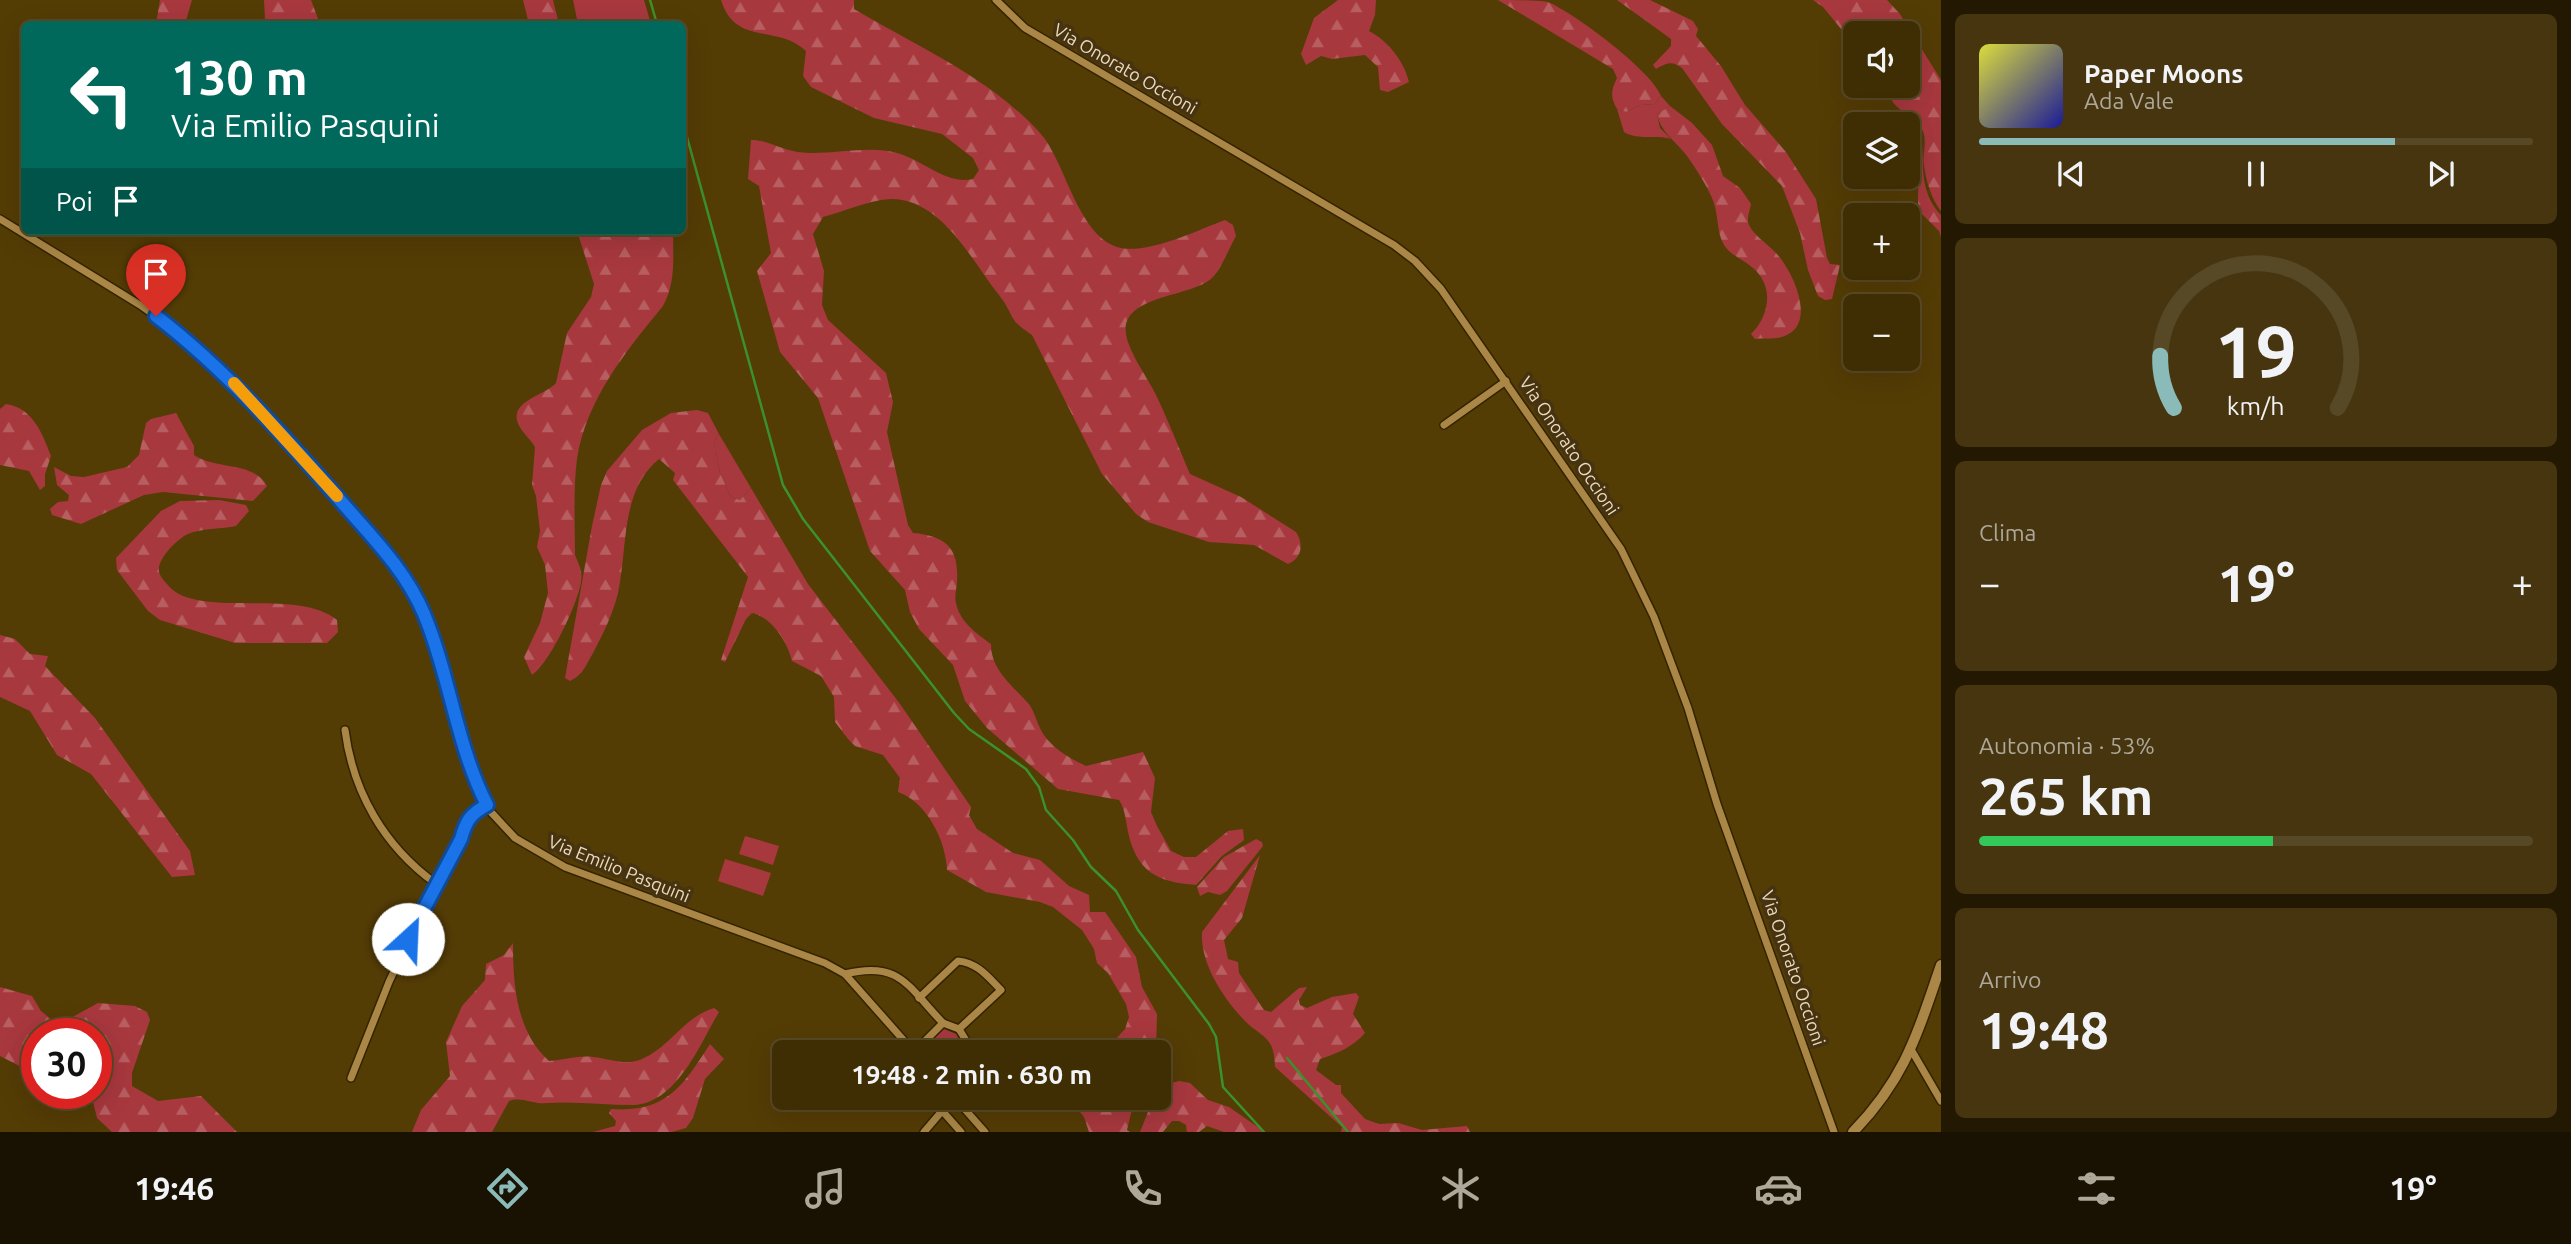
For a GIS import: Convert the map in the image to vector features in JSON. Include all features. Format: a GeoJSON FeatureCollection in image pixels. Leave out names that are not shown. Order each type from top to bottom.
{"type":"FeatureCollection","features":[{"type":"Feature","properties":{"kind":"street","name":"Via Onorato Occioni"},"geometry":{"type":"LineString","coordinates":[[996,0],[1010,17],[1032,33],[1401,250],[1441,289],[1621,549],[1654,617],[1688,708],[1717,804],[1834,1132]]}},
{"type":"Feature","properties":{"kind":"street","name":"Via Emilio Pasquini"},"geometry":{"type":"LineString","coordinates":[[0,219],[21,232]]}},
{"type":"Feature","properties":{"kind":"street","name":"Via Emilio Pasquini"},"geometry":{"type":"LineString","coordinates":[[27,235],[141,304],[234,383],[391,559],[411,589],[429,627],[470,769],[487,805],[515,838],[546,859],[699,918],[780,944],[845,974],[903,1040]]}},
{"type":"Feature","properties":{"kind":"street"},"geometry":{"type":"LineString","coordinates":[[1444,425],[1506,381]]}},
{"type":"Feature","properties":{"kind":"street"},"geometry":{"type":"LineString","coordinates":[[345,730],[351,763],[370,814],[424,875],[435,883]]}},
{"type":"Feature","properties":{"kind":"street"},"geometry":{"type":"LineString","coordinates":[[351,1078],[389,982],[435,883],[471,814],[487,805]]}},
{"type":"Feature","properties":{"kind":"street"},"geometry":{"type":"LineString","coordinates":[[919,998],[958,961],[974,965],[984,972],[1000,990],[959,1029]]}},
{"type":"Feature","properties":{"kind":"street"},"geometry":{"type":"LineString","coordinates":[[1853,1132],[1889,1089],[1912,1051],[1941,965]]}},
{"type":"Feature","properties":{"kind":"street"},"geometry":{"type":"LineString","coordinates":[[845,974],[869,968],[895,973],[943,1023],[959,1029],[966,1040]]}},
{"type":"Feature","properties":{"kind":"street"},"geometry":{"type":"LineString","coordinates":[[926,1040],[943,1023]]}},
{"type":"Feature","properties":{"kind":"street"},"geometry":{"type":"LineString","coordinates":[[1912,1051],[1941,1101]]}},
{"type":"Feature","properties":{"kind":"street"},"geometry":{"type":"LineString","coordinates":[[966,1110],[985,1132]]}},
{"type":"Feature","properties":{"kind":"street"},"geometry":{"type":"LineString","coordinates":[[924,1132],[942,1112],[961,1132]]}},
{"type":"Feature","properties":{"kind":"green space"},"geometry":{"type":"Polygon","coordinates":[[[160,0],[192,0],[186,21],[156,21],[160,0]]]}},
{"type":"Feature","properties":{"kind":"green space"},"geometry":{"type":"Polygon","coordinates":[[[264,0],[311,0],[319,21],[266,21],[264,0]]]}},
{"type":"Feature","properties":{"kind":"green space"},"geometry":{"type":"Polygon","coordinates":[[[523,0],[553,0],[558,21],[528,21],[523,0]]]}},
{"type":"Feature","properties":{"kind":"green space"},"geometry":{"type":"Polygon","coordinates":[[[573,0],[644,0],[650,21],[577,21],[573,0]]]}},
{"type":"Feature","properties":{"kind":"green space"},"geometry":{"type":"Polygon","coordinates":[[[721,0],[854,0],[854,9],[976,79],[1020,113],[1049,145],[1092,228],[1103,239],[1117,247],[1129,249],[1156,245],[1225,220],[1233,225],[1236,236],[1216,274],[1201,285],[1141,306],[1131,315],[1126,326],[1128,342],[1156,395],[1190,474],[1241,497],[1296,532],[1300,541],[1299,554],[1288,564],[1254,545],[1209,542],[1148,522],[1136,514],[1102,474],[1032,335],[1015,321],[954,234],[925,209],[909,202],[891,199],[874,202],[823,217],[813,234],[824,271],[822,305],[828,320],[886,373],[893,402],[887,432],[908,525],[913,533],[934,537],[953,552],[957,570],[955,601],[961,616],[991,644],[998,669],[1030,706],[1048,740],[1060,751],[1086,766],[1143,752],[1155,778],[1151,812],[1171,851],[1184,857],[1196,857],[1228,831],[1243,829],[1244,840],[1222,856],[1196,885],[1170,881],[1143,866],[1132,846],[1119,800],[1058,789],[987,728],[965,701],[953,665],[919,629],[910,612],[905,590],[870,551],[818,398],[780,352],[757,271],[771,253],[759,186],[748,179],[751,140],[805,153],[871,150],[897,153],[944,175],[963,180],[973,179],[979,170],[973,158],[942,134],[874,118],[811,87],[803,76],[806,51],[782,38],[758,33],[736,24],[721,0]]]}},
{"type":"Feature","properties":{"kind":"green space"},"geometry":{"type":"Polygon","coordinates":[[[1338,0],[1376,0],[1375,15],[1369,31],[1383,40],[1394,52],[1409,82],[1388,92],[1380,90],[1378,67],[1365,55],[1332,59],[1321,56],[1306,65],[1301,54],[1314,18],[1338,0]]]}},
{"type":"Feature","properties":{"kind":"green space"},"geometry":{"type":"Polygon","coordinates":[[[1498,0],[1548,2],[1560,8],[1628,58],[1643,72],[1661,96],[1655,104],[1640,105],[1626,112],[1617,109],[1612,97],[1617,78],[1613,69],[1498,0]]]}},
{"type":"Feature","properties":{"kind":"green space"},"geometry":{"type":"Polygon","coordinates":[[[1617,0],[1650,0],[1693,21],[1698,29],[1696,36],[1721,66],[1745,105],[1786,152],[1816,199],[1827,258],[1830,264],[1840,265],[1832,299],[1825,300],[1818,296],[1808,270],[1800,233],[1782,186],[1722,124],[1682,68],[1669,63],[1656,69],[1653,65],[1671,46],[1671,39],[1617,0]]]}},
{"type":"Feature","properties":{"kind":"green space"},"geometry":{"type":"Polygon","coordinates":[[[1813,0],[1887,0],[1904,21],[1843,21],[1843,31],[1823,7],[1813,0]]]}},
{"type":"Feature","properties":{"kind":"green space"},"geometry":{"type":"Polygon","coordinates":[[[1920,46],[1941,80],[1941,211],[1926,178],[1925,138],[1920,126],[1920,112],[1904,112],[1890,98],[1920,98],[1920,46]]]}},
{"type":"Feature","properties":{"kind":"green space"},"geometry":{"type":"Polygon","coordinates":[[[1661,96],[1670,106],[1657,114],[1660,128],[1671,139],[1635,136],[1624,132],[1617,109],[1626,112],[1640,105],[1655,104],[1661,96]]]}},
{"type":"Feature","properties":{"kind":"green space"},"geometry":{"type":"Polygon","coordinates":[[[1670,106],[1692,123],[1712,145],[1723,176],[1740,188],[1751,204],[1748,220],[1751,229],[1776,253],[1790,273],[1800,300],[1801,313],[1798,324],[1790,333],[1777,338],[1755,339],[1751,334],[1762,319],[1767,292],[1753,268],[1724,245],[1707,187],[1659,121],[1657,114],[1670,106]]]}},
{"type":"Feature","properties":{"kind":"green space"},"geometry":{"type":"Polygon","coordinates":[[[1920,135],[1924,178],[1932,203],[1941,215],[1941,237],[1939,231],[1920,212],[1920,135]]]}},
{"type":"Feature","properties":{"kind":"green space"},"geometry":{"type":"Polygon","coordinates":[[[578,235],[673,235],[673,270],[663,306],[610,377],[598,397],[582,437],[577,459],[574,507],[575,555],[581,571],[579,592],[562,632],[547,658],[532,675],[524,657],[540,623],[548,593],[545,565],[537,547],[540,531],[532,485],[535,447],[521,429],[517,412],[521,406],[556,383],[567,333],[591,297],[594,284],[578,235]]]}},
{"type":"Feature","properties":{"kind":"green space"},"geometry":{"type":"Polygon","coordinates":[[[6,404],[15,406],[30,416],[48,447],[51,456],[45,474],[45,486],[40,490],[29,471],[0,465],[0,409],[6,404]]]}},
{"type":"Feature","properties":{"kind":"green space"},"geometry":{"type":"Polygon","coordinates":[[[697,410],[708,413],[719,434],[714,442],[720,473],[731,497],[740,500],[751,488],[808,584],[900,704],[971,807],[969,815],[977,829],[1013,853],[1040,860],[1069,886],[1089,895],[1090,912],[1105,912],[1136,957],[1142,987],[1157,1014],[1156,1040],[1115,1040],[1125,1029],[1129,1017],[1126,1004],[1108,973],[1097,963],[1094,949],[1082,930],[1053,907],[986,892],[947,870],[939,835],[926,813],[918,804],[898,792],[900,778],[883,755],[855,746],[848,739],[835,722],[834,697],[821,676],[792,661],[787,646],[772,625],[752,613],[746,619],[725,662],[721,660],[748,577],[673,480],[675,473],[659,459],[646,472],[632,503],[618,593],[607,624],[581,673],[570,681],[565,678],[601,485],[607,471],[642,430],[671,413],[697,410]]]}},
{"type":"Feature","properties":{"kind":"green space"},"geometry":{"type":"Polygon","coordinates":[[[176,413],[194,446],[194,455],[212,463],[244,469],[261,478],[267,486],[253,501],[163,492],[144,495],[81,524],[52,515],[50,509],[58,502],[68,501],[69,495],[57,485],[54,467],[71,476],[84,477],[127,467],[139,455],[146,423],[151,419],[176,413]]]}},
{"type":"Feature","properties":{"kind":"green space"},"geometry":{"type":"Polygon","coordinates":[[[719,434],[751,488],[740,500],[731,497],[720,473],[714,442],[719,434]]]}},
{"type":"Feature","properties":{"kind":"green space"},"geometry":{"type":"Polygon","coordinates":[[[219,500],[246,505],[249,511],[236,526],[194,532],[179,540],[159,566],[163,580],[180,595],[199,600],[297,605],[319,610],[337,620],[338,632],[327,643],[235,643],[160,620],[148,611],[117,570],[116,558],[161,511],[180,501],[219,500]]]}},
{"type":"Feature","properties":{"kind":"green space"},"geometry":{"type":"Polygon","coordinates":[[[0,635],[15,639],[30,654],[48,656],[45,666],[95,718],[190,851],[195,875],[172,877],[91,774],[57,755],[30,711],[0,697],[0,635]]]}},
{"type":"Feature","properties":{"kind":"green space"},"geometry":{"type":"Polygon","coordinates":[[[745,836],[779,846],[773,865],[739,854],[745,836]]]}},
{"type":"Feature","properties":{"kind":"green space"},"geometry":{"type":"Polygon","coordinates":[[[1256,839],[1262,842],[1263,846],[1227,891],[1220,895],[1208,892],[1200,896],[1197,887],[1224,857],[1256,839]]]}},
{"type":"Feature","properties":{"kind":"green space"},"geometry":{"type":"Polygon","coordinates":[[[1260,855],[1242,918],[1224,940],[1228,959],[1238,962],[1239,973],[1264,1010],[1271,1012],[1299,988],[1307,987],[1299,1000],[1300,1005],[1307,1008],[1332,997],[1356,993],[1359,997],[1353,1014],[1365,1033],[1344,1049],[1320,1059],[1316,1070],[1336,1085],[1341,1085],[1341,1093],[1365,1119],[1379,1124],[1398,1123],[1422,1130],[1467,1126],[1470,1132],[1341,1132],[1342,1127],[1275,1067],[1270,1043],[1244,1020],[1221,991],[1209,968],[1202,944],[1202,932],[1260,855]]]}},
{"type":"Feature","properties":{"kind":"green space"},"geometry":{"type":"Polygon","coordinates":[[[725,859],[771,873],[763,896],[718,881],[725,859]]]}},
{"type":"Feature","properties":{"kind":"green space"},"geometry":{"type":"Polygon","coordinates":[[[513,943],[516,991],[523,1022],[529,1036],[549,1061],[588,1057],[636,1061],[652,1054],[703,1012],[714,1008],[719,1012],[686,1070],[663,1094],[649,1102],[634,1105],[514,1100],[509,1101],[492,1132],[412,1132],[421,1110],[450,1076],[446,1042],[462,1006],[485,980],[486,964],[504,955],[513,943]]]}},
{"type":"Feature","properties":{"kind":"green space"},"geometry":{"type":"Polygon","coordinates":[[[0,987],[32,996],[41,1011],[50,1018],[21,1018],[21,1067],[0,1056],[0,987]]]}},
{"type":"Feature","properties":{"kind":"green space"},"geometry":{"type":"Polygon","coordinates":[[[98,1003],[135,1006],[147,1012],[150,1020],[132,1073],[132,1086],[158,1101],[201,1096],[237,1132],[112,1132],[97,1118],[95,1109],[112,1109],[112,1018],[71,1018],[98,1003]]]}},
{"type":"Feature","properties":{"kind":"green space"},"geometry":{"type":"Polygon","coordinates":[[[944,1029],[956,1034],[960,1040],[932,1040],[944,1029]]]}},
{"type":"Feature","properties":{"kind":"green space"},"geometry":{"type":"Polygon","coordinates":[[[710,1044],[724,1059],[705,1079],[693,1118],[686,1128],[672,1132],[593,1132],[615,1126],[616,1121],[609,1113],[611,1109],[646,1106],[671,1094],[691,1072],[710,1044]]]}},
{"type":"Feature","properties":{"kind":"green space"},"geometry":{"type":"Polygon","coordinates":[[[1171,1083],[1190,1083],[1208,1100],[1229,1107],[1265,1132],[1224,1132],[1207,1126],[1199,1132],[1187,1132],[1186,1125],[1172,1121],[1163,1132],[1140,1132],[1149,1110],[1171,1110],[1171,1083]]]}},
{"type":"Feature","properties":{"kind":"green space"},"geometry":{"type":"Polygon","coordinates":[[[1078,1110],[1132,1110],[1127,1130],[1130,1132],[1089,1132],[1078,1110]]]}},
{"type":"Feature","properties":{"kind":"waterway"},"geometry":{"type":"LineString","coordinates":[[650,0],[656,21]]}},
{"type":"Feature","properties":{"kind":"waterway"},"geometry":{"type":"LineString","coordinates":[[686,133],[783,485],[803,519],[954,713],[969,729],[1026,769],[1039,787],[1046,810],[1073,840],[1091,867],[1116,891],[1138,930],[1209,1024],[1216,1037],[1223,1087],[1264,1132]]}},
{"type":"Feature","properties":{"kind":"waterway"},"geometry":{"type":"LineString","coordinates":[[1287,1058],[1348,1132]]}},
{"type":"Feature","properties":{"kind":"slow traffic"},"geometry":{"type":"LineString","coordinates":[[234,383],[337,496]]}},
{"type":"Feature","properties":{"kind":"route"},"geometry":{"type":"LineString","coordinates":[[156,316],[234,383],[289,442],[396,565],[424,613],[470,769],[487,805],[471,814],[466,821],[461,839],[435,883],[408,939]]}}]}
